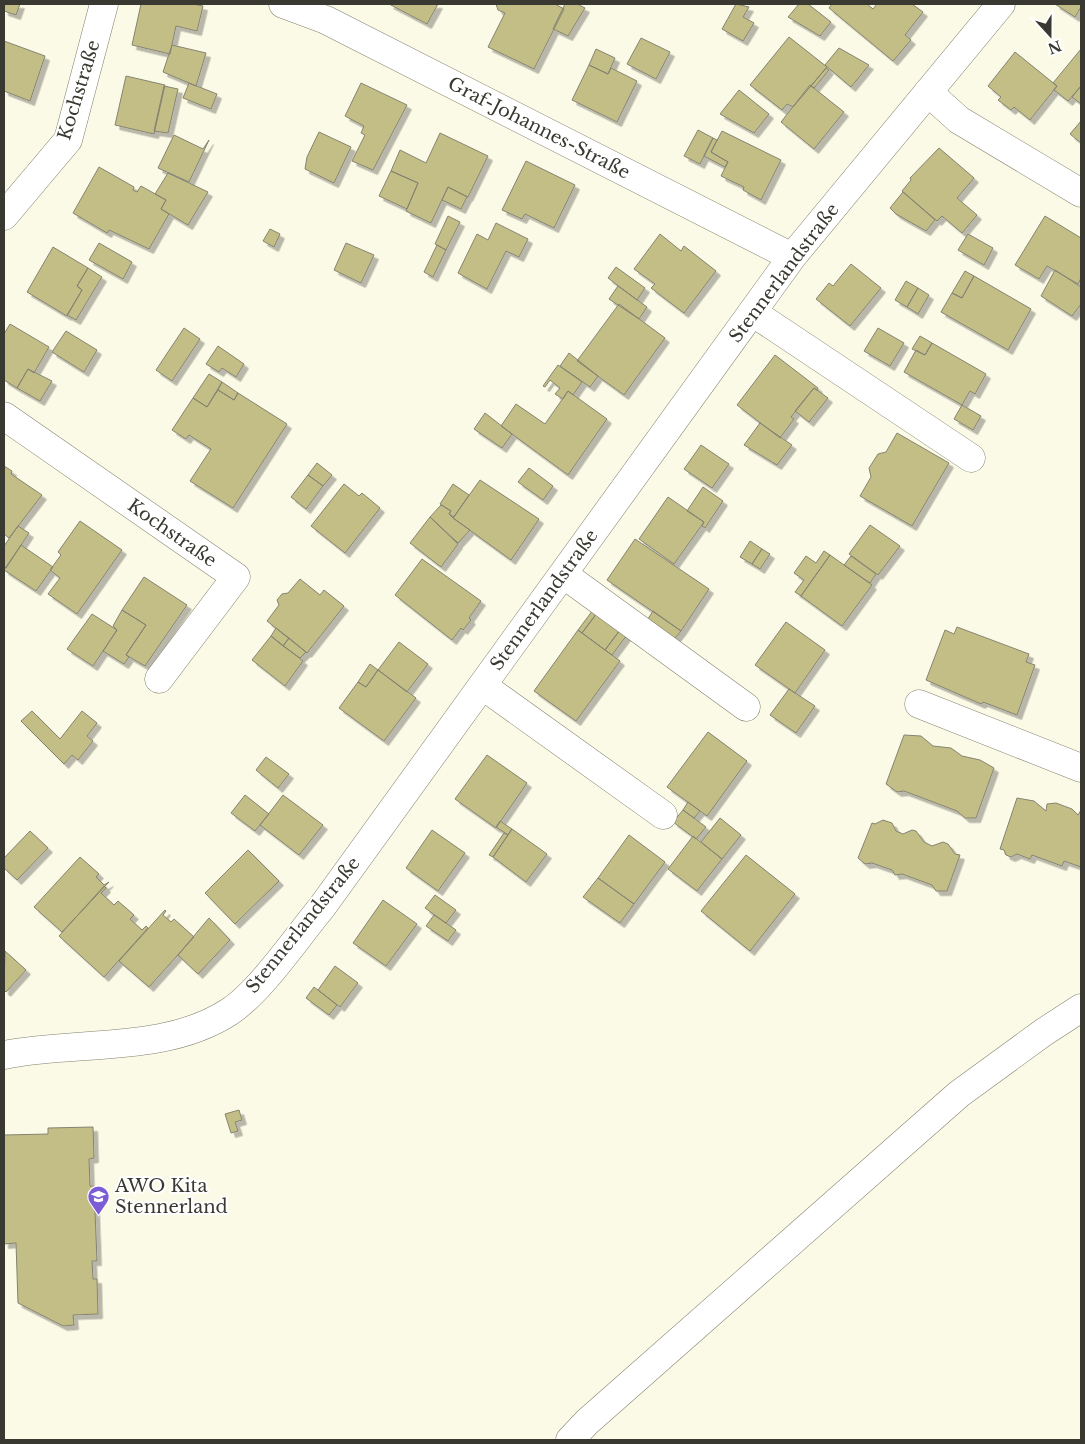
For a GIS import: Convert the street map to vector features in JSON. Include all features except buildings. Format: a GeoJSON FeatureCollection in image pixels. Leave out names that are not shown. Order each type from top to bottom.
{"type":"FeatureCollection","features":[{"type":"Feature","properties":{"kind":"street","name":"Kochstraße"},"geometry":{"type":"LineString","coordinates":[[4,216],[68,140],[104,4]]}},
{"type":"Feature","properties":{"kind":"street","name":"Graf-Johannes-Straße"},"geometry":{"type":"LineString","coordinates":[[284,4],[326,20],[792,257]]}},
{"type":"Feature","properties":{"kind":"street","name":"Stennerlandstraße"},"geometry":{"type":"LineString","coordinates":[[4,1055],[28,1050],[148,1040],[197,1028],[230,1011],[262,981],[322,907],[792,257],[1002,4]]}},
{"type":"Feature","properties":{"kind":"street"},"geometry":{"type":"LineString","coordinates":[[928,92],[959,120],[1081,193]]}},
{"type":"Feature","properties":{"kind":"street"},"geometry":{"type":"LineString","coordinates":[[752,312],[971,458]]}},
{"type":"Feature","properties":{"kind":"street","name":"Kochstraße"},"geometry":{"type":"LineString","coordinates":[[4,416],[236,577],[159,678]]}},
{"type":"Feature","properties":{"kind":"street"},"geometry":{"type":"LineString","coordinates":[[563,574],[746,706]]}},
{"type":"Feature","properties":{"kind":"street"},"geometry":{"type":"LineString","coordinates":[[482,686],[663,814]]}},
{"type":"Feature","properties":{"kind":"street"},"geometry":{"type":"LineString","coordinates":[[919,704],[1081,768]]}},
{"type":"Feature","properties":{"kind":"street"},"geometry":{"type":"LineString","coordinates":[[570,1440],[595,1415],[959,1094],[1044,1032],[1081,1008]]}},
{"type":"Feature","properties":{"kind":"place","name":"AWO Kita Stennerland"},"geometry":{"type":"Point","coordinates":[99,1215]}}]}
